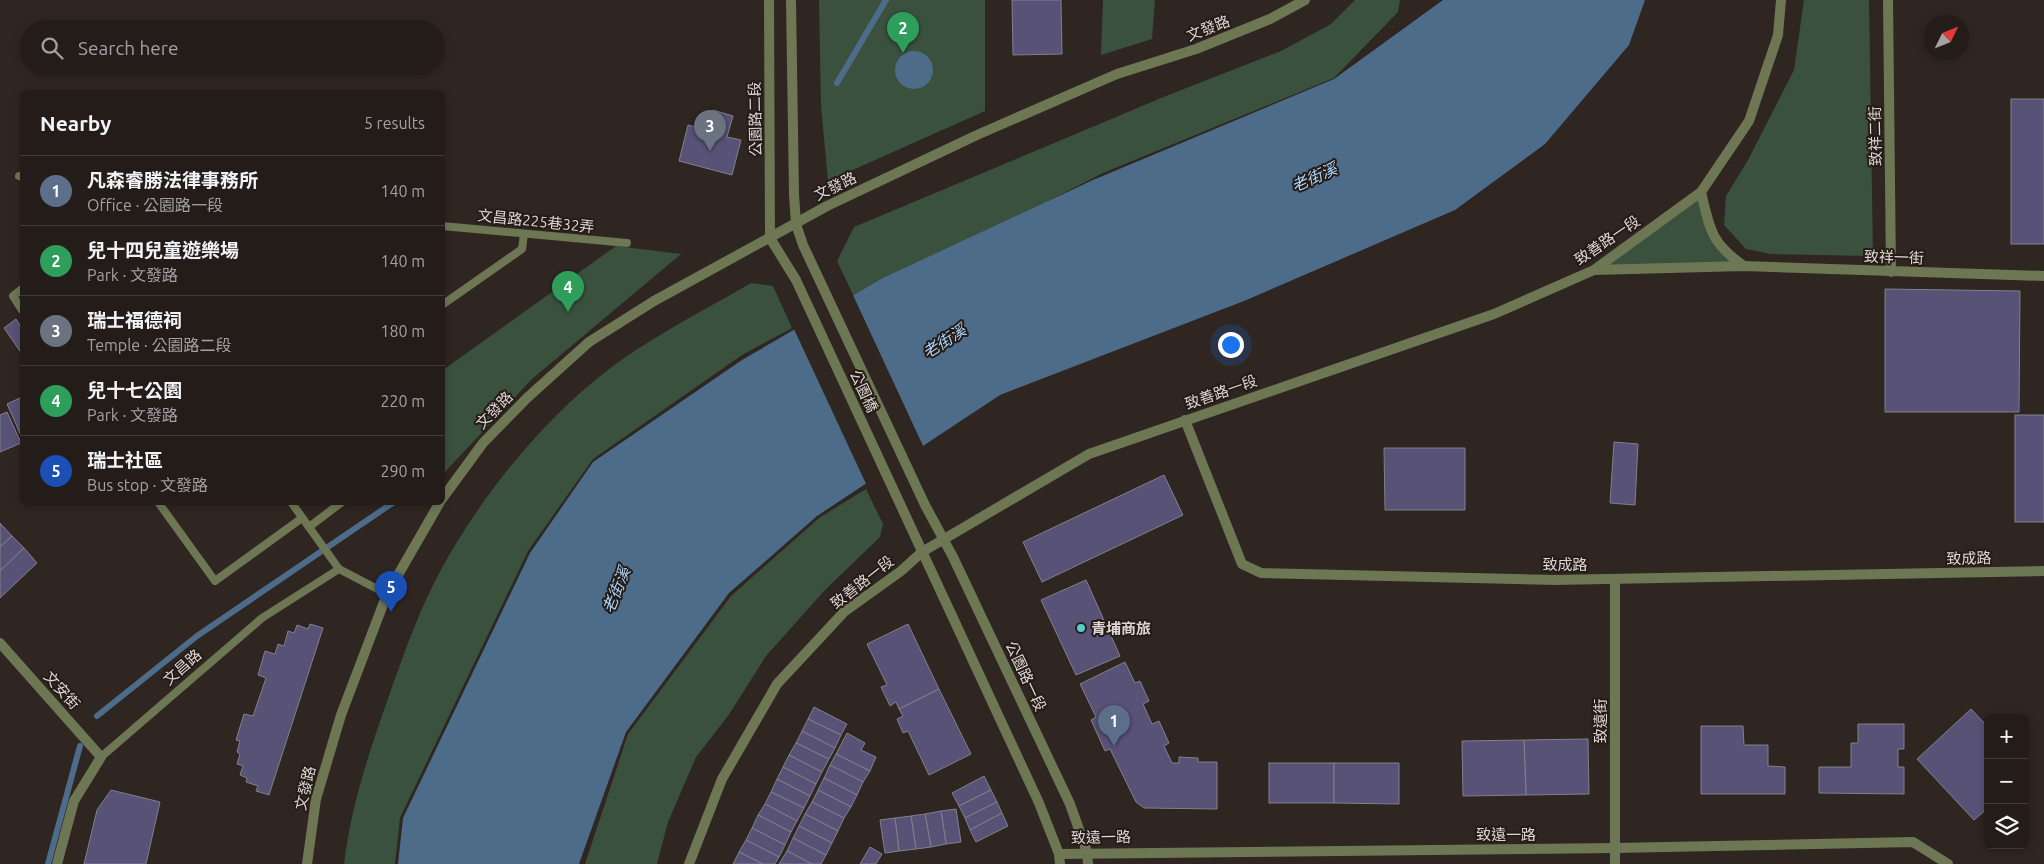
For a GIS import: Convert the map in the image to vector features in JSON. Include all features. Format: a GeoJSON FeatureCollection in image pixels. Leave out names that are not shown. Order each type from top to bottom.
{"type":"FeatureCollection","features":[{"type":"Feature","properties":{"kind":"street","name":"公園路二段"},"geometry":{"type":"LineString","coordinates":[[769,0],[770,238]]}},
{"type":"Feature","properties":{"kind":"street"},"geometry":{"type":"LineString","coordinates":[[791,0],[791,119],[796,224]]}},
{"type":"Feature","properties":{"kind":"street","name":"文發路"},"geometry":{"type":"LineString","coordinates":[[445,495],[483,443],[527,398],[590,342],[654,300],[827,206],[977,134],[1117,74],[1196,49],[1270,19],[1305,0]]}},
{"type":"Feature","properties":{"kind":"street","name":"致善路一段"},"geometry":{"type":"LineString","coordinates":[[689,864],[722,779],[777,684],[844,612],[901,571],[922,552],[1089,454],[1494,314],[1594,270],[1701,192],[1749,121],[1778,35],[1781,0]]}},
{"type":"Feature","properties":{"kind":"street","name":"致祥二街"},"geometry":{"type":"LineString","coordinates":[[1888,0],[1891,272]]}},
{"type":"Feature","properties":{"kind":"street"},"geometry":{"type":"LineString","coordinates":[[1701,192],[1710,229],[1724,252],[1744,266]]}},
{"type":"Feature","properties":{"kind":"street","name":"公園橋"},"geometry":{"type":"LineString","coordinates":[[796,224],[803,245],[817,270],[925,505]]}},
{"type":"Feature","properties":{"kind":"street","name":"公園橋"},"geometry":{"type":"LineString","coordinates":[[770,238],[796,280],[922,552]]}},
{"type":"Feature","properties":{"kind":"street","name":"致祥一街"},"geometry":{"type":"LineString","coordinates":[[1594,270],[1744,266],[2044,276]]}},
{"type":"Feature","properties":{"kind":"street","name":"致成路"},"geometry":{"type":"LineString","coordinates":[[1185,420],[1242,564],[1261,573],[1554,580],[2044,571]]}},
{"type":"Feature","properties":{"kind":"street","name":"文發路"},"geometry":{"type":"LineString","coordinates":[[307,864],[316,799],[335,734],[387,594],[438,505]]}},
{"type":"Feature","properties":{"kind":"street","name":"公園路一段"},"geometry":{"type":"LineString","coordinates":[[925,505],[944,538],[1070,804],[1087,852],[1088,864]]}},
{"type":"Feature","properties":{"kind":"street"},"geometry":{"type":"LineString","coordinates":[[922,552],[1039,803],[1059,859]]}},
{"type":"Feature","properties":{"kind":"street","name":"致遠街"},"geometry":{"type":"LineString","coordinates":[[1615,579],[1615,864]]}},
{"type":"Feature","properties":{"kind":"street","name":"文安街"},"geometry":{"type":"LineString","coordinates":[[0,643],[102,757]]}},
{"type":"Feature","properties":{"kind":"street","name":"文昌路"},"geometry":{"type":"LineString","coordinates":[[57,864],[74,801],[102,757]]}},
{"type":"Feature","properties":{"kind":"street","name":"致遠一路"},"geometry":{"type":"LineString","coordinates":[[1059,859],[1087,852],[1615,848],[1913,842],[1948,864]]}},
{"type":"Feature","properties":{"kind":"lane","name":"文昌路225巷32弄"},"geometry":{"type":"LineString","coordinates":[[445,226],[627,244]]}},
{"type":"Feature","properties":{"kind":"lane"},"geometry":{"type":"LineString","coordinates":[[445,303],[522,250],[524,234]]}},
{"type":"Feature","properties":{"kind":"lane"},"geometry":{"type":"LineString","coordinates":[[20,291],[13,296],[20,307]]}},
{"type":"Feature","properties":{"kind":"lane"},"geometry":{"type":"LineString","coordinates":[[160,505],[215,582],[302,518]]}},
{"type":"Feature","properties":{"kind":"lane"},"geometry":{"type":"LineString","coordinates":[[293,505],[339,569],[387,594]]}},
{"type":"Feature","properties":{"kind":"lane"},"geometry":{"type":"LineString","coordinates":[[309,527],[338,505]]}},
{"type":"Feature","properties":{"kind":"lane","name":"文昌路"},"geometry":{"type":"LineString","coordinates":[[102,757],[262,618],[339,569]]}},
{"type":"Feature","properties":{"kind":"green space"},"geometry":{"type":"Polygon","coordinates":[[[819,0],[985,0],[985,111],[828,181],[821,106],[819,0]]]}},
{"type":"Feature","properties":{"kind":"green space"},"geometry":{"type":"Polygon","coordinates":[[[1103,0],[1155,0],[1152,39],[1101,55],[1103,0]]]}},
{"type":"Feature","properties":{"kind":"green space"},"geometry":{"type":"Polygon","coordinates":[[[1355,0],[1400,0],[1398,12],[1334,78],[1103,173],[855,299],[837,261],[854,227],[1166,96],[1281,51],[1331,24],[1355,0]]]}},
{"type":"Feature","properties":{"kind":"green space"},"geometry":{"type":"Polygon","coordinates":[[[1804,0],[1869,0],[1873,256],[1771,254],[1746,249],[1724,225],[1726,196],[1748,160],[1794,70],[1804,0]]]}},
{"type":"Feature","properties":{"kind":"green space"},"geometry":{"type":"Polygon","coordinates":[[[1701,192],[1710,229],[1744,266],[1594,270],[1701,192]]]}},
{"type":"Feature","properties":{"kind":"green space"},"geometry":{"type":"Polygon","coordinates":[[[616,246],[681,254],[532,379],[445,472],[445,369],[616,246]]]}},
{"type":"Feature","properties":{"kind":"green space"},"geometry":{"type":"Polygon","coordinates":[[[751,283],[773,286],[792,328],[742,355],[593,459],[528,551],[400,818],[395,864],[344,864],[351,820],[362,777],[407,645],[442,568],[480,507],[502,477],[552,420],[607,370],[650,341],[751,283]]]}},
{"type":"Feature","properties":{"kind":"green space"},"geometry":{"type":"Polygon","coordinates":[[[866,489],[883,524],[880,537],[824,591],[766,656],[728,716],[696,757],[668,822],[657,864],[585,864],[628,734],[731,596],[819,518],[866,489]]]}},
{"type":"Feature","properties":{"kind":"water","name":"老街溪"},"geometry":{"type":"Polygon","coordinates":[[[1443,0],[1645,0],[1629,45],[1545,144],[1455,210],[1244,301],[1000,395],[817,516],[729,593],[626,732],[579,864],[398,864],[403,818],[530,553],[593,462],[742,360],[883,278],[1093,180],[1334,79],[1443,0]]]}},
{"type":"Feature","properties":{"kind":"water"},"geometry":{"type":"Polygon","coordinates":[[[914,51],[928,56],[933,70],[928,84],[914,89],[900,84],[895,70],[900,56],[914,51]]]}},
{"type":"Feature","properties":{"kind":"pier"},"geometry":{"type":"Polygon","coordinates":[[[852,293],[924,448],[867,486],[793,327],[852,293]]]}},
{"type":"Feature","properties":{"kind":"building"},"geometry":{"type":"Polygon","coordinates":[[[1012,0],[1061,0],[1062,54],[1013,55],[1012,0]]]}},
{"type":"Feature","properties":{"kind":"building"},"geometry":{"type":"Polygon","coordinates":[[[2011,99],[2044,99],[2044,244],[2011,244],[2011,99]]]}},
{"type":"Feature","properties":{"kind":"building"},"geometry":{"type":"Polygon","coordinates":[[[713,110],[733,116],[727,137],[741,140],[732,175],[679,161],[688,125],[707,130],[713,110]]]}},
{"type":"Feature","properties":{"kind":"building"},"geometry":{"type":"Polygon","coordinates":[[[1885,289],[2020,291],[2019,412],[1885,412],[1885,289]]]}},
{"type":"Feature","properties":{"kind":"building"},"geometry":{"type":"Polygon","coordinates":[[[16,319],[20,326],[20,351],[4,328],[16,319]]]}},
{"type":"Feature","properties":{"kind":"building"},"geometry":{"type":"Polygon","coordinates":[[[20,398],[20,433],[7,404],[20,398]]]}},
{"type":"Feature","properties":{"kind":"building"},"geometry":{"type":"Polygon","coordinates":[[[7,412],[20,443],[0,452],[0,415],[7,412]]]}},
{"type":"Feature","properties":{"kind":"building"},"geometry":{"type":"Polygon","coordinates":[[[2015,415],[2044,415],[2044,522],[2015,522],[2015,415]]]}},
{"type":"Feature","properties":{"kind":"building"},"geometry":{"type":"Polygon","coordinates":[[[1614,442],[1638,444],[1635,505],[1610,503],[1614,442]]]}},
{"type":"Feature","properties":{"kind":"building"},"geometry":{"type":"Polygon","coordinates":[[[1384,448],[1465,448],[1465,510],[1385,510],[1384,448]]]}},
{"type":"Feature","properties":{"kind":"building"},"geometry":{"type":"Polygon","coordinates":[[[1164,475],[1183,515],[1042,582],[1023,542],[1164,475]]]}},
{"type":"Feature","properties":{"kind":"building"},"geometry":{"type":"Polygon","coordinates":[[[0,523],[12,536],[0,547],[0,523]]]}},
{"type":"Feature","properties":{"kind":"building"},"geometry":{"type":"Polygon","coordinates":[[[12,536],[24,548],[0,571],[0,547],[12,536]]]}},
{"type":"Feature","properties":{"kind":"building"},"geometry":{"type":"Polygon","coordinates":[[[24,548],[37,563],[0,598],[0,571],[24,548]]]}},
{"type":"Feature","properties":{"kind":"building","name":"青埔商旅"},"geometry":{"type":"Polygon","coordinates":[[[1086,580],[1120,656],[1076,675],[1041,600],[1086,580]]]}},
{"type":"Feature","properties":{"kind":"building"},"geometry":{"type":"Polygon","coordinates":[[[310,624],[323,628],[269,795],[256,791],[258,786],[246,782],[247,778],[240,775],[243,766],[237,764],[240,754],[237,752],[240,741],[236,740],[244,714],[253,716],[266,678],[258,675],[265,651],[275,654],[278,644],[284,646],[288,631],[294,633],[297,625],[308,629],[310,624]]]}},
{"type":"Feature","properties":{"kind":"building"},"geometry":{"type":"Polygon","coordinates":[[[908,624],[939,689],[899,709],[896,702],[890,706],[881,687],[887,685],[867,644],[908,624]]]}},
{"type":"Feature","properties":{"kind":"building"},"geometry":{"type":"Polygon","coordinates":[[[1125,662],[1135,683],[1140,681],[1149,701],[1143,704],[1152,724],[1159,721],[1169,743],[1164,746],[1172,763],[1179,763],[1179,757],[1198,758],[1198,762],[1217,762],[1217,809],[1144,808],[1136,802],[1110,749],[1105,751],[1091,720],[1096,717],[1080,684],[1125,662]]]}},
{"type":"Feature","properties":{"kind":"building"},"geometry":{"type":"Polygon","coordinates":[[[939,689],[971,754],[929,775],[908,731],[903,733],[897,719],[903,716],[899,709],[939,689]]]}},
{"type":"Feature","properties":{"kind":"building"},"geometry":{"type":"Polygon","coordinates":[[[814,707],[847,724],[841,735],[808,719],[814,707]]]}},
{"type":"Feature","properties":{"kind":"building"},"geometry":{"type":"Polygon","coordinates":[[[1971,709],[1984,723],[1984,811],[1974,820],[1917,759],[1971,709]]]}},
{"type":"Feature","properties":{"kind":"building"},"geometry":{"type":"Polygon","coordinates":[[[808,719],[841,735],[835,748],[802,731],[808,719]]]}},
{"type":"Feature","properties":{"kind":"building"},"geometry":{"type":"Polygon","coordinates":[[[1858,724],[1904,724],[1904,749],[1898,749],[1898,767],[1904,767],[1904,794],[1819,793],[1819,767],[1851,767],[1851,743],[1858,743],[1858,724]]]}},
{"type":"Feature","properties":{"kind":"building"},"geometry":{"type":"Polygon","coordinates":[[[1701,726],[1743,726],[1744,745],[1768,745],[1768,766],[1785,767],[1785,794],[1701,794],[1701,726]]]}},
{"type":"Feature","properties":{"kind":"building"},"geometry":{"type":"Polygon","coordinates":[[[802,731],[835,748],[829,759],[796,743],[802,731]]]}},
{"type":"Feature","properties":{"kind":"building"},"geometry":{"type":"Polygon","coordinates":[[[847,733],[865,743],[861,750],[876,757],[870,771],[836,754],[847,733]]]}},
{"type":"Feature","properties":{"kind":"building"},"geometry":{"type":"Polygon","coordinates":[[[1588,739],[1589,794],[1526,795],[1524,740],[1588,739]]]}},
{"type":"Feature","properties":{"kind":"building"},"geometry":{"type":"Polygon","coordinates":[[[1524,740],[1526,795],[1463,796],[1462,741],[1524,740]]]}},
{"type":"Feature","properties":{"kind":"building"},"geometry":{"type":"Polygon","coordinates":[[[796,743],[829,759],[822,772],[789,755],[796,743]]]}},
{"type":"Feature","properties":{"kind":"building"},"geometry":{"type":"Polygon","coordinates":[[[836,754],[870,771],[863,782],[830,765],[836,754]]]}},
{"type":"Feature","properties":{"kind":"building"},"geometry":{"type":"Polygon","coordinates":[[[789,755],[822,772],[816,784],[783,767],[789,755]]]}},
{"type":"Feature","properties":{"kind":"building"},"geometry":{"type":"Polygon","coordinates":[[[1269,763],[1334,763],[1334,803],[1269,803],[1269,763]]]}},
{"type":"Feature","properties":{"kind":"building"},"geometry":{"type":"Polygon","coordinates":[[[1334,763],[1399,763],[1399,804],[1334,803],[1334,763]]]}},
{"type":"Feature","properties":{"kind":"building"},"geometry":{"type":"Polygon","coordinates":[[[830,765],[863,782],[857,795],[824,778],[830,765]]]}},
{"type":"Feature","properties":{"kind":"building"},"geometry":{"type":"Polygon","coordinates":[[[783,767],[816,784],[810,796],[777,779],[783,767]]]}},
{"type":"Feature","properties":{"kind":"building"},"geometry":{"type":"Polygon","coordinates":[[[984,776],[991,790],[959,806],[952,793],[984,776]]]}},
{"type":"Feature","properties":{"kind":"building"},"geometry":{"type":"Polygon","coordinates":[[[824,778],[857,795],[851,807],[818,790],[824,778]]]}},
{"type":"Feature","properties":{"kind":"building"},"geometry":{"type":"Polygon","coordinates":[[[777,779],[810,796],[804,808],[771,792],[777,779]]]}},
{"type":"Feature","properties":{"kind":"building"},"geometry":{"type":"Polygon","coordinates":[[[111,790],[160,802],[146,864],[84,864],[97,810],[111,790]]]}},
{"type":"Feature","properties":{"kind":"building"},"geometry":{"type":"Polygon","coordinates":[[[818,790],[851,807],[844,818],[812,802],[818,790]]]}},
{"type":"Feature","properties":{"kind":"building"},"geometry":{"type":"Polygon","coordinates":[[[991,790],[997,802],[965,818],[959,806],[991,790]]]}},
{"type":"Feature","properties":{"kind":"building"},"geometry":{"type":"Polygon","coordinates":[[[771,792],[804,808],[797,821],[765,804],[771,792]]]}},
{"type":"Feature","properties":{"kind":"building"},"geometry":{"type":"Polygon","coordinates":[[[812,802],[844,818],[838,831],[805,814],[812,802]]]}},
{"type":"Feature","properties":{"kind":"building"},"geometry":{"type":"Polygon","coordinates":[[[997,802],[1002,813],[970,830],[965,818],[997,802]]]}},
{"type":"Feature","properties":{"kind":"building"},"geometry":{"type":"Polygon","coordinates":[[[765,804],[797,821],[791,832],[758,815],[765,804]]]}},
{"type":"Feature","properties":{"kind":"building"},"geometry":{"type":"Polygon","coordinates":[[[956,809],[961,842],[946,844],[941,811],[956,809]]]}},
{"type":"Feature","properties":{"kind":"building"},"geometry":{"type":"Polygon","coordinates":[[[941,811],[946,844],[931,847],[925,814],[941,811]]]}},
{"type":"Feature","properties":{"kind":"building"},"geometry":{"type":"Polygon","coordinates":[[[1002,813],[1008,826],[976,842],[970,830],[1002,813]]]}},
{"type":"Feature","properties":{"kind":"building"},"geometry":{"type":"Polygon","coordinates":[[[805,814],[838,831],[832,843],[799,826],[805,814]]]}},
{"type":"Feature","properties":{"kind":"building"},"geometry":{"type":"Polygon","coordinates":[[[925,814],[931,847],[916,849],[911,816],[925,814]]]}},
{"type":"Feature","properties":{"kind":"building"},"geometry":{"type":"Polygon","coordinates":[[[758,815],[791,832],[785,845],[752,828],[758,815]]]}},
{"type":"Feature","properties":{"kind":"building"},"geometry":{"type":"Polygon","coordinates":[[[911,816],[916,849],[899,851],[895,818],[911,816]]]}},
{"type":"Feature","properties":{"kind":"building"},"geometry":{"type":"Polygon","coordinates":[[[895,818],[899,851],[885,853],[880,820],[895,818]]]}},
{"type":"Feature","properties":{"kind":"building"},"geometry":{"type":"Polygon","coordinates":[[[799,826],[832,843],[826,855],[793,838],[799,826]]]}},
{"type":"Feature","properties":{"kind":"building"},"geometry":{"type":"Polygon","coordinates":[[[752,828],[785,845],[779,857],[746,840],[752,828]]]}},
{"type":"Feature","properties":{"kind":"building"},"geometry":{"type":"Polygon","coordinates":[[[793,838],[826,855],[821,864],[812,864],[787,851],[793,838]]]}},
{"type":"Feature","properties":{"kind":"building"},"geometry":{"type":"Polygon","coordinates":[[[746,840],[779,857],[775,864],[763,864],[739,852],[746,840]]]}},
{"type":"Feature","properties":{"kind":"building"},"geometry":{"type":"Polygon","coordinates":[[[870,847],[882,854],[876,864],[860,864],[870,847]]]}},
{"type":"Feature","properties":{"kind":"building"},"geometry":{"type":"Polygon","coordinates":[[[787,851],[812,864],[779,864],[787,851]]]}},
{"type":"Feature","properties":{"kind":"building"},"geometry":{"type":"Polygon","coordinates":[[[739,852],[763,864],[733,864],[739,852]]]}},
{"type":"Feature","properties":{"kind":"waterway"},"geometry":{"type":"LineString","coordinates":[[837,83],[886,0]]}},
{"type":"Feature","properties":{"kind":"waterway"},"geometry":{"type":"LineString","coordinates":[[97,716],[197,636],[390,505]]}},
{"type":"Feature","properties":{"kind":"waterway"},"geometry":{"type":"LineString","coordinates":[[48,864],[80,746]]}},
{"type":"Feature","properties":{"kind":"place","name":"兒十四兒童遊樂場"},"geometry":{"type":"Point","coordinates":[903,53]}},
{"type":"Feature","properties":{"kind":"place","name":"瑞士福德祠"},"geometry":{"type":"Point","coordinates":[710,151]}},
{"type":"Feature","properties":{"kind":"place","name":"兒十七公園"},"geometry":{"type":"Point","coordinates":[568,312]}},
{"type":"Feature","properties":{"kind":"place","name":"瑞士社區"},"geometry":{"type":"Point","coordinates":[391,612]}},
{"type":"Feature","properties":{"kind":"place","name":"青埔商旅"},"geometry":{"type":"Point","coordinates":[1081,628]}},
{"type":"Feature","properties":{"kind":"place","name":"凡森睿勝法律事務所"},"geometry":{"type":"Point","coordinates":[1114,746]}}]}
